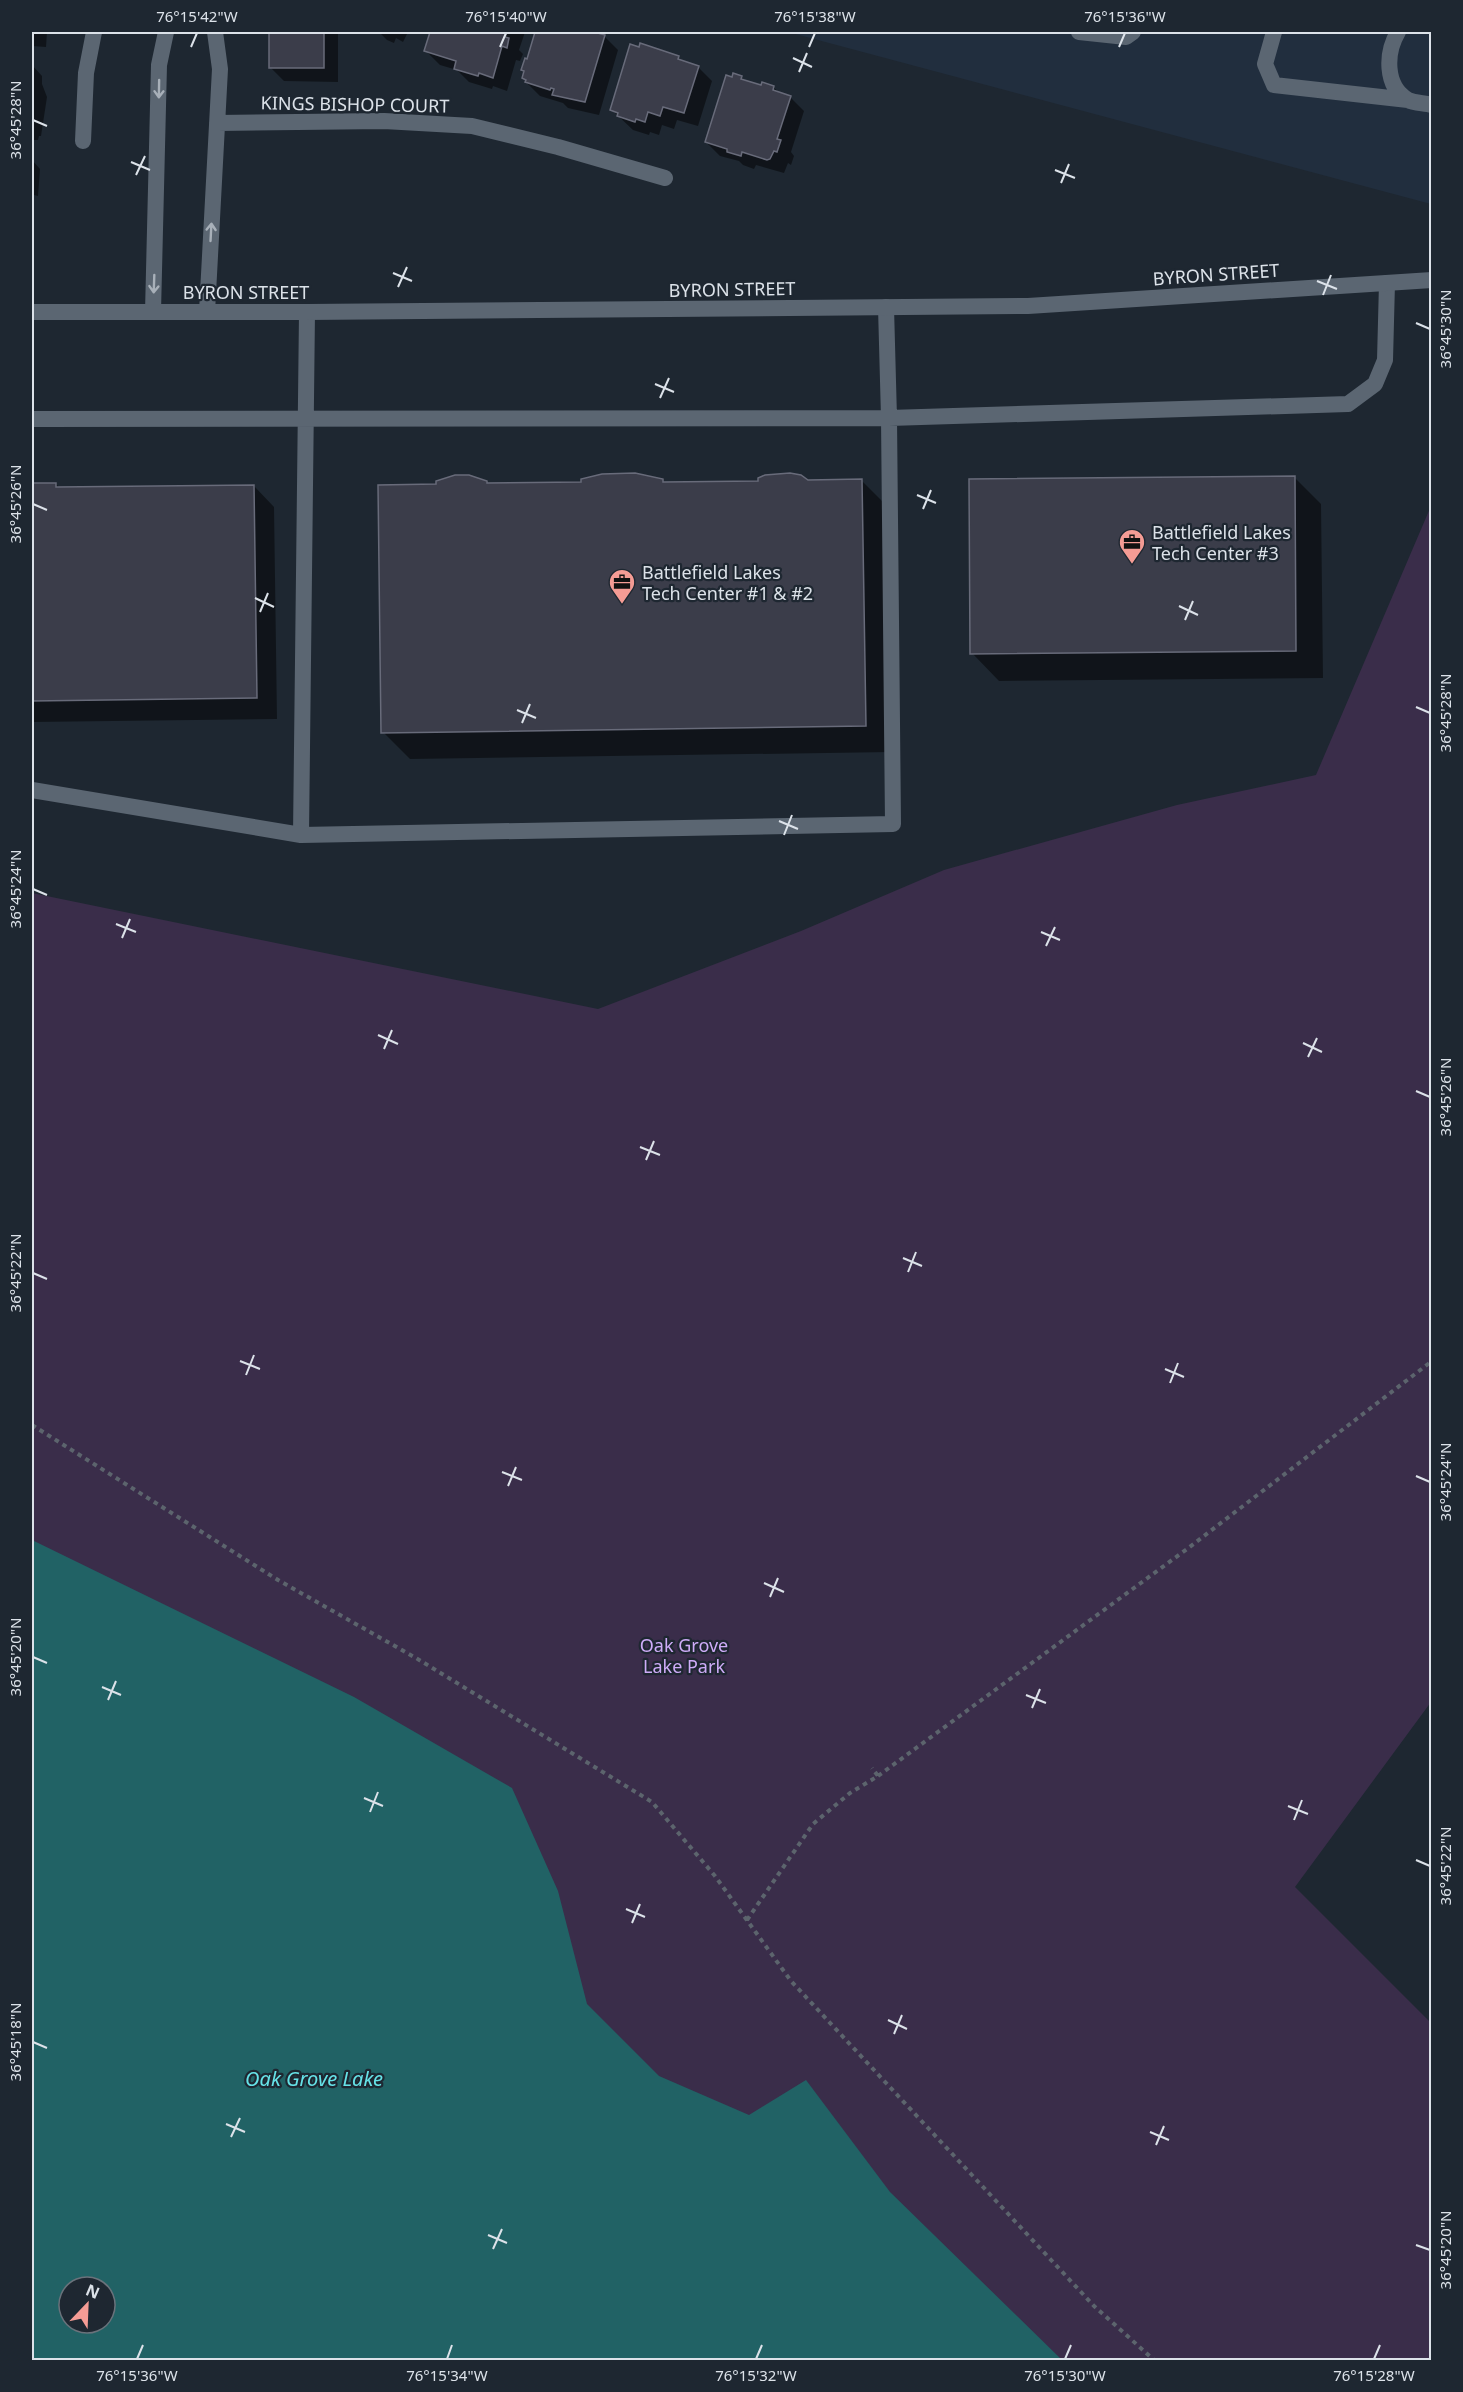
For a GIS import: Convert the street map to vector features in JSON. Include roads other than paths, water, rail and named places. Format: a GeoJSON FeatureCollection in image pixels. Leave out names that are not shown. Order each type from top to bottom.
{"type":"FeatureCollection","features":[{"type":"Feature","properties":{"kind":"street"},"geometry":{"type":"LineString","coordinates":[[83,141],[86,73],[94,32]]}},
{"type":"Feature","properties":{"kind":"street"},"geometry":{"type":"LineString","coordinates":[[153,312],[159,65],[165,32]]}},
{"type":"Feature","properties":{"kind":"street"},"geometry":{"type":"LineString","coordinates":[[207,312],[220,69],[215,32]]}},
{"type":"Feature","properties":{"kind":"street"},"geometry":{"type":"LineString","coordinates":[[1079,32],[1126,37],[1133,32]]}},
{"type":"Feature","properties":{"kind":"street"},"geometry":{"type":"LineString","coordinates":[[1274,32],[1265,64],[1274,85],[1408,100],[1431,105]]}},
{"type":"Feature","properties":{"kind":"street"},"geometry":{"type":"LineString","coordinates":[[1398,32],[1393,41],[1389,67],[1392,82],[1408,100]]}},
{"type":"Feature","properties":{"kind":"street","name":"KINGS BISHOP COURT"},"geometry":{"type":"LineString","coordinates":[[217,123],[384,121],[472,126],[558,147],[665,178]]}},
{"type":"Feature","properties":{"kind":"street","name":"BYRON STREET"},"geometry":{"type":"LineString","coordinates":[[32,312],[1028,306],[1431,280]]}},
{"type":"Feature","properties":{"kind":"street"},"geometry":{"type":"LineString","coordinates":[[32,419],[889,418],[1348,404],[1375,384],[1385,360],[1387,283]]}},
{"type":"Feature","properties":{"kind":"street"},"geometry":{"type":"LineString","coordinates":[[32,790],[301,835],[893,824],[886,307]]}},
{"type":"Feature","properties":{"kind":"street"},"geometry":{"type":"LineString","coordinates":[[301,835],[307,312]]}},
{"type":"Feature","properties":{"kind":"water","name":"Oak Grove Lake"},"geometry":{"type":"Polygon","coordinates":[[[32,1540],[354,1697],[512,1788],[558,1891],[587,2004],[659,2076],[749,2115],[806,2080],[890,2192],[1062,2360],[32,2360],[32,1540]]]}},
{"type":"Feature","properties":{"kind":"place","name":"Battlefield Lakes Tech Center #3"},"geometry":{"type":"Point","coordinates":[1132,565]}},
{"type":"Feature","properties":{"kind":"place","name":"Battlefield Lakes Tech Center #1 & #2"},"geometry":{"type":"Point","coordinates":[622,605]}},
{"type":"Feature","properties":{"kind":"park label","name":"Oak Grove Lake Park"},"geometry":{"type":"Point","coordinates":[684,1655]}}]}
